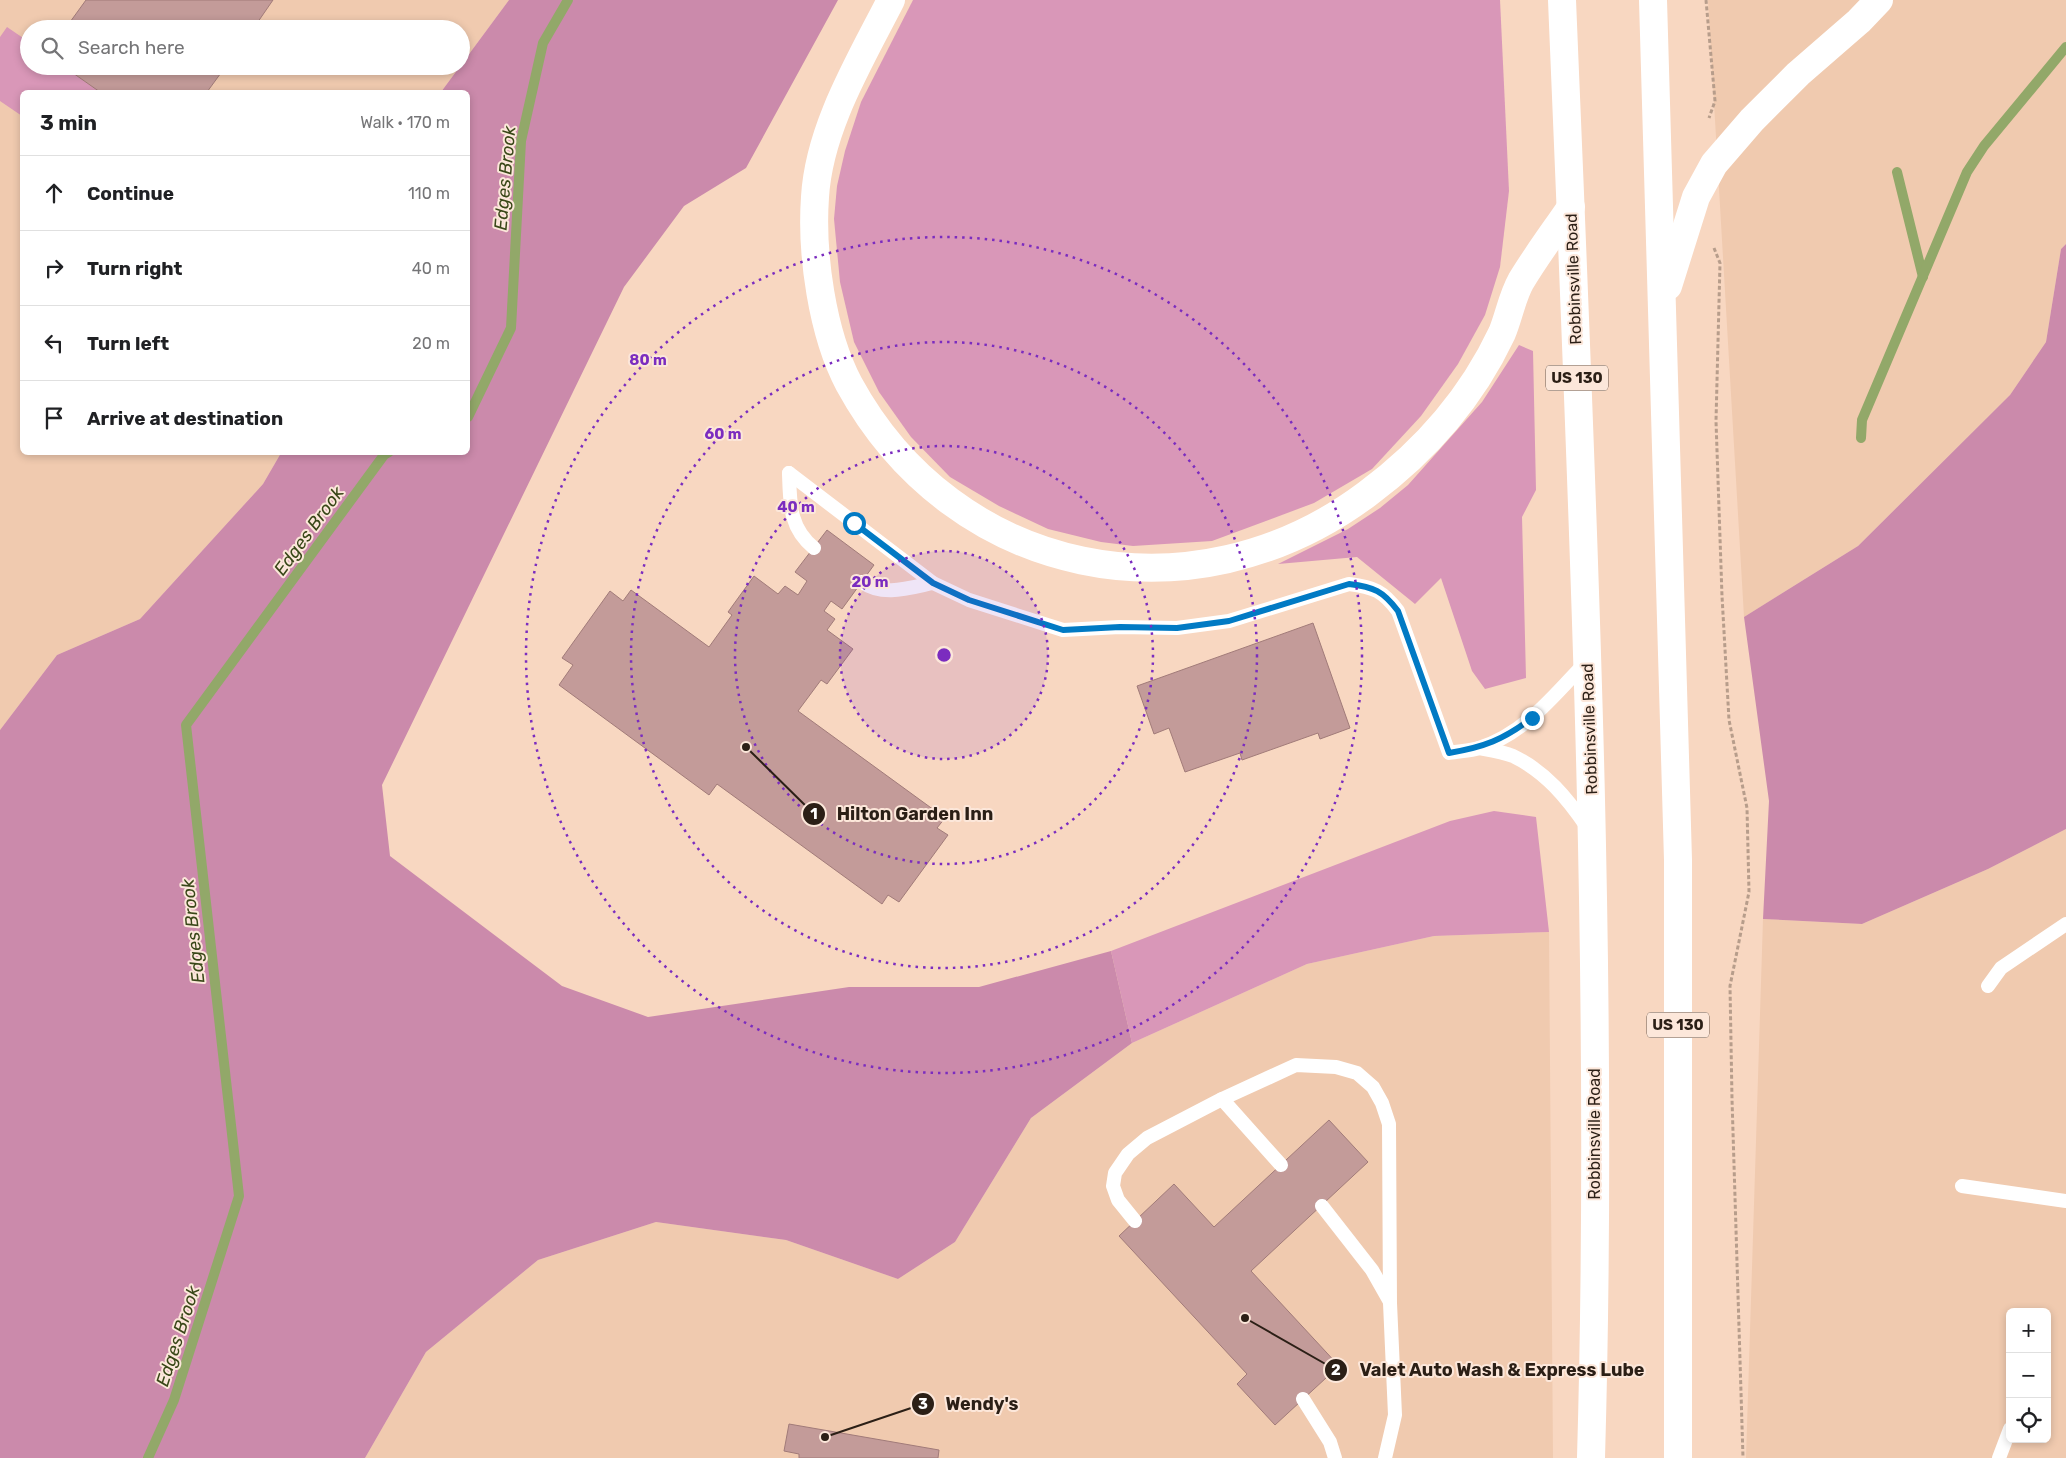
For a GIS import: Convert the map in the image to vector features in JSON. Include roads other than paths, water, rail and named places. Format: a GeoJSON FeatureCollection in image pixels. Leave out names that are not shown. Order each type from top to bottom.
{"type":"FeatureCollection","features":[{"type":"Feature","properties":{"kind":"highway"},"geometry":{"type":"LineString","coordinates":[[890,0],[840,100],[822,156],[815,194],[814,246],[820,296],[831,338],[848,382],[877,429],[912,471],[958,507],[999,532],[1046,552],[1102,566],[1150,568],[1198,566],[1237,557],[1277,544],[1318,525],[1364,497],[1405,465],[1439,431],[1477,379],[1502,332],[1520,284],[1570,207]]}},
{"type":"Feature","properties":{"kind":"highway","name":"Robbinsville Road"},"geometry":{"type":"LineString","coordinates":[[1562,0],[1593,835],[1595,1321],[1591,1458]]}},
{"type":"Feature","properties":{"kind":"highway","name":"US 130"},"geometry":{"type":"LineString","coordinates":[[1653,0],[1678,860],[1678,1458]]}},
{"type":"Feature","properties":{"kind":"highway"},"geometry":{"type":"LineString","coordinates":[[1662,307],[1696,197],[1714,164],[1752,120],[1798,74],[1859,21],[1879,0]]}},
{"type":"Feature","properties":{"kind":"lane"},"geometry":{"type":"LineString","coordinates":[[814,548],[796,529],[790,508],[790,474],[933,583],[969,600],[1063,630],[1120,627],[1177,628],[1220,622],[1349,584],[1369,586],[1387,596],[1398,611],[1449,753],[1479,748],[1511,734],[1532,718],[1587,661]]}},
{"type":"Feature","properties":{"kind":"lane"},"geometry":{"type":"LineString","coordinates":[[862,582],[869,587],[887,592],[933,583]]}},
{"type":"Feature","properties":{"kind":"lane"},"geometry":{"type":"LineString","coordinates":[[1479,748],[1511,756],[1542,773],[1569,800],[1593,835]]}},
{"type":"Feature","properties":{"kind":"lane"},"geometry":{"type":"LineString","coordinates":[[1988,986],[2001,968],[2066,924]]}},
{"type":"Feature","properties":{"kind":"lane"},"geometry":{"type":"LineString","coordinates":[[1135,1221],[1118,1200],[1113,1186],[1115,1173],[1128,1154],[1147,1138],[1222,1099],[1296,1065],[1336,1067],[1357,1073],[1373,1087],[1382,1103],[1389,1124],[1390,1303],[1395,1415],[1386,1458]]}},
{"type":"Feature","properties":{"kind":"lane"},"geometry":{"type":"LineString","coordinates":[[1222,1099],[1281,1165]]}},
{"type":"Feature","properties":{"kind":"lane"},"geometry":{"type":"LineString","coordinates":[[1962,1186],[2066,1201]]}},
{"type":"Feature","properties":{"kind":"lane"},"geometry":{"type":"LineString","coordinates":[[1322,1206],[1367,1263],[1390,1303]]}},
{"type":"Feature","properties":{"kind":"lane"},"geometry":{"type":"LineString","coordinates":[[1303,1399],[1330,1442],[1335,1458]]}},
{"type":"Feature","properties":{"kind":"lane"},"geometry":{"type":"LineString","coordinates":[[1999,1458],[2006,1440]]}},
{"type":"Feature","properties":{"kind":"waterway","name":"Edges Brook"},"geometry":{"type":"LineString","coordinates":[[470,413],[511,328],[521,141],[543,43],[568,0]]}},
{"type":"Feature","properties":{"kind":"waterway"},"geometry":{"type":"LineString","coordinates":[[1861,438],[1862,420],[1967,172],[1984,146],[2066,47]]}},
{"type":"Feature","properties":{"kind":"waterway"},"geometry":{"type":"LineString","coordinates":[[1897,172],[1923,277]]}},
{"type":"Feature","properties":{"kind":"waterway","name":"Edges Brook"},"geometry":{"type":"LineString","coordinates":[[148,1458],[174,1400],[239,1196],[186,725],[384,455]]}},
{"type":"Feature","properties":{"kind":"place","name":"Hilton Garden Inn"},"geometry":{"type":"Point","coordinates":[746,747]}},
{"type":"Feature","properties":{"kind":"place","name":"Valet Auto Wash & Express Lube"},"geometry":{"type":"Point","coordinates":[1245,1318]}},
{"type":"Feature","properties":{"kind":"place","name":"Wendy's"},"geometry":{"type":"Point","coordinates":[825,1437]}}]}
